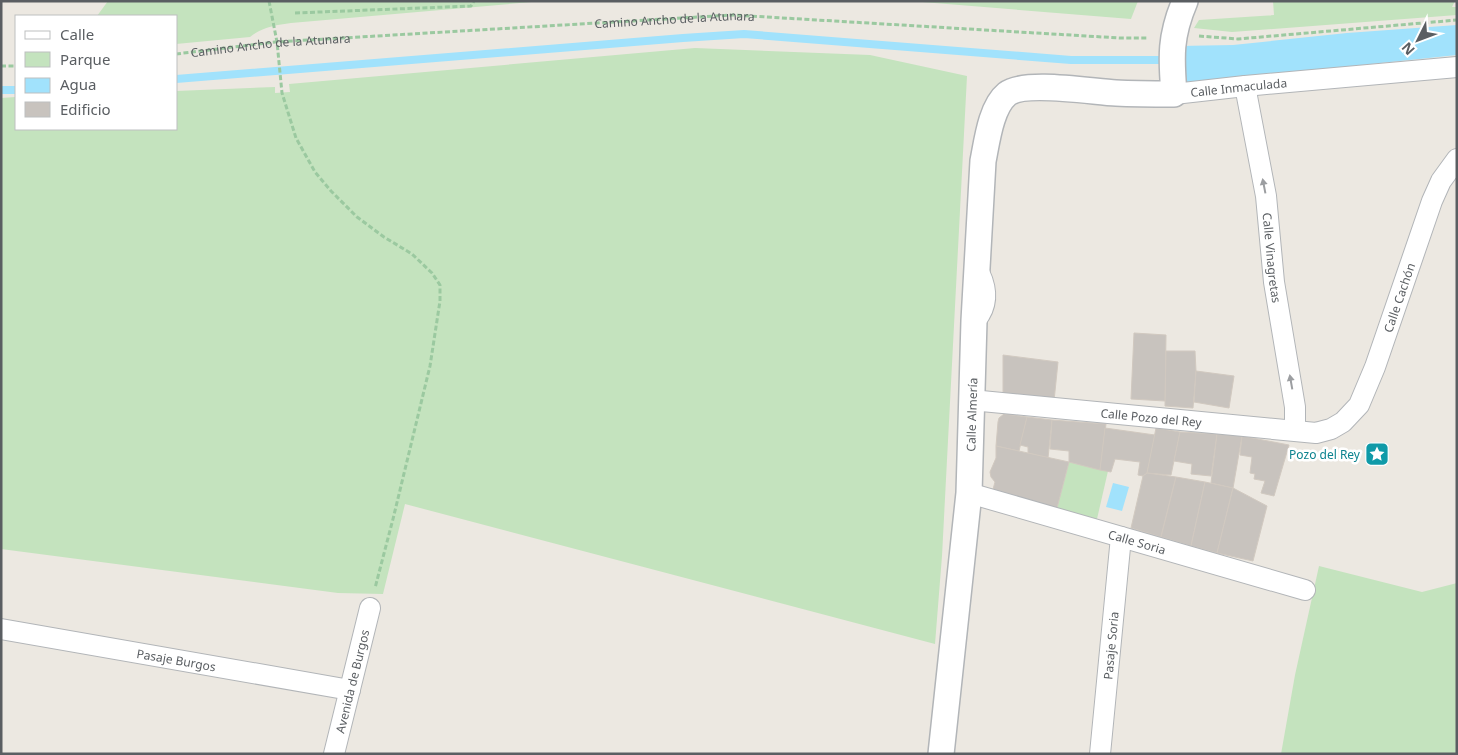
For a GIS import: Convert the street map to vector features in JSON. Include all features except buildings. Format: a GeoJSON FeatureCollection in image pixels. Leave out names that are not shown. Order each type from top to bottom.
{"type":"FeatureCollection","features":[{"type":"Feature","properties":{"kind":"street"},"geometry":{"type":"LineString","coordinates":[[1173,90],[1173,40],[1185,1]]}},
{"type":"Feature","properties":{"kind":"street","name":"Calle Inmaculada"},"geometry":{"type":"LineString","coordinates":[[1020,88],[1040,87],[1116,93],[1245,86],[1457,67]]}},
{"type":"Feature","properties":{"kind":"street","name":"Calle Vinagretas"},"geometry":{"type":"LineString","coordinates":[[1245,86],[1266,196],[1275,290],[1295,407],[1295,430]]}},
{"type":"Feature","properties":{"kind":"street","name":"Calle Almería"},"geometry":{"type":"LineString","coordinates":[[941,754],[969,493],[971,400],[983,161],[987,138],[999,103],[1014,89],[1020,88]]}},
{"type":"Feature","properties":{"kind":"street","name":"Calle Cachón"},"geometry":{"type":"LineString","coordinates":[[1331,429],[1344,422],[1359,405],[1375,367],[1432,201],[1441,181],[1457,159]]}},
{"type":"Feature","properties":{"kind":"street","name":"Calle Pozo del Rey"},"geometry":{"type":"LineString","coordinates":[[971,400],[1295,430],[1316,434],[1331,429]]}},
{"type":"Feature","properties":{"kind":"street","name":"Calle Soria"},"geometry":{"type":"LineString","coordinates":[[969,493],[1306,590]]}},
{"type":"Feature","properties":{"kind":"street","name":"Pasaje Soria"},"geometry":{"type":"LineString","coordinates":[[1100,754],[1121,536]]}},
{"type":"Feature","properties":{"kind":"street","name":"Avenida de Burgos"},"geometry":{"type":"LineString","coordinates":[[334,754],[370,608]]}},
{"type":"Feature","properties":{"kind":"street","name":"Pasaje Burgos"},"geometry":{"type":"LineString","coordinates":[[1,629],[350,690]]}},
{"type":"Feature","properties":{"kind":"path"},"geometry":{"type":"LineString","coordinates":[[270,1],[277,42],[282,93],[296,138],[314,172],[331,192],[364,222],[384,238],[412,254],[432,273],[440,285],[440,301],[430,366],[394,519],[370,608]]}},
{"type":"Feature","properties":{"kind":"path"},"geometry":{"type":"LineString","coordinates":[[295,13],[471,6],[474,1]]}},
{"type":"Feature","properties":{"kind":"path","name":"Camino Ancho de la Atunara"},"geometry":{"type":"LineString","coordinates":[[178,54],[277,42],[733,15],[1173,40],[1238,38],[1457,20]]}},
{"type":"Feature","properties":{"kind":"path"},"geometry":{"type":"LineString","coordinates":[[1,66],[15,66]]}},
{"type":"Feature","properties":{"kind":"green space"},"geometry":{"type":"Polygon","coordinates":[[[108,1],[543,1],[291,23],[264,29],[250,37],[178,44],[178,15],[98,15],[108,1]]]}},
{"type":"Feature","properties":{"kind":"green space"},"geometry":{"type":"Polygon","coordinates":[[[910,1],[1138,1],[1131,19],[910,1]]]}},
{"type":"Feature","properties":{"kind":"green space"},"geometry":{"type":"Polygon","coordinates":[[[1273,1],[1455,1],[1452,7],[1457,7],[1457,15],[1232,32],[1194,28],[1199,20],[1274,15],[1273,1]]]}},
{"type":"Feature","properties":{"kind":"green space"},"geometry":{"type":"Polygon","coordinates":[[[695,48],[870,55],[967,76],[942,556],[935,644],[405,504],[383,594],[338,593],[1,549],[1,98],[15,97],[15,130],[178,130],[178,91],[275,87],[275,93],[290,92],[289,84],[695,48]]]}},
{"type":"Feature","properties":{"kind":"green space"},"geometry":{"type":"Polygon","coordinates":[[[1069,462],[1108,471],[1097,519],[1057,508],[1069,462]]]}},
{"type":"Feature","properties":{"kind":"green space"},"geometry":{"type":"Polygon","coordinates":[[[1319,566],[1422,592],[1457,583],[1457,754],[1281,754],[1295,675],[1319,566]]]}},
{"type":"Feature","properties":{"kind":"water"},"geometry":{"type":"Polygon","coordinates":[[[1457,25],[1457,55],[1181,84],[1179,46],[1233,45],[1347,33],[1457,25]]]}},
{"type":"Feature","properties":{"kind":"water"},"geometry":{"type":"Polygon","coordinates":[[[1113,483],[1129,487],[1122,511],[1106,507],[1113,483]]]}},
{"type":"Feature","properties":{"kind":"waterway"},"geometry":{"type":"LineString","coordinates":[[178,79],[744,34],[1071,60],[1169,60]]}},
{"type":"Feature","properties":{"kind":"waterway"},"geometry":{"type":"LineString","coordinates":[[1,90],[15,90]]}},
{"type":"Feature","properties":{"kind":"place","name":"Pozo del Rey"},"geometry":{"type":"Point","coordinates":[1377,454]}}]}
